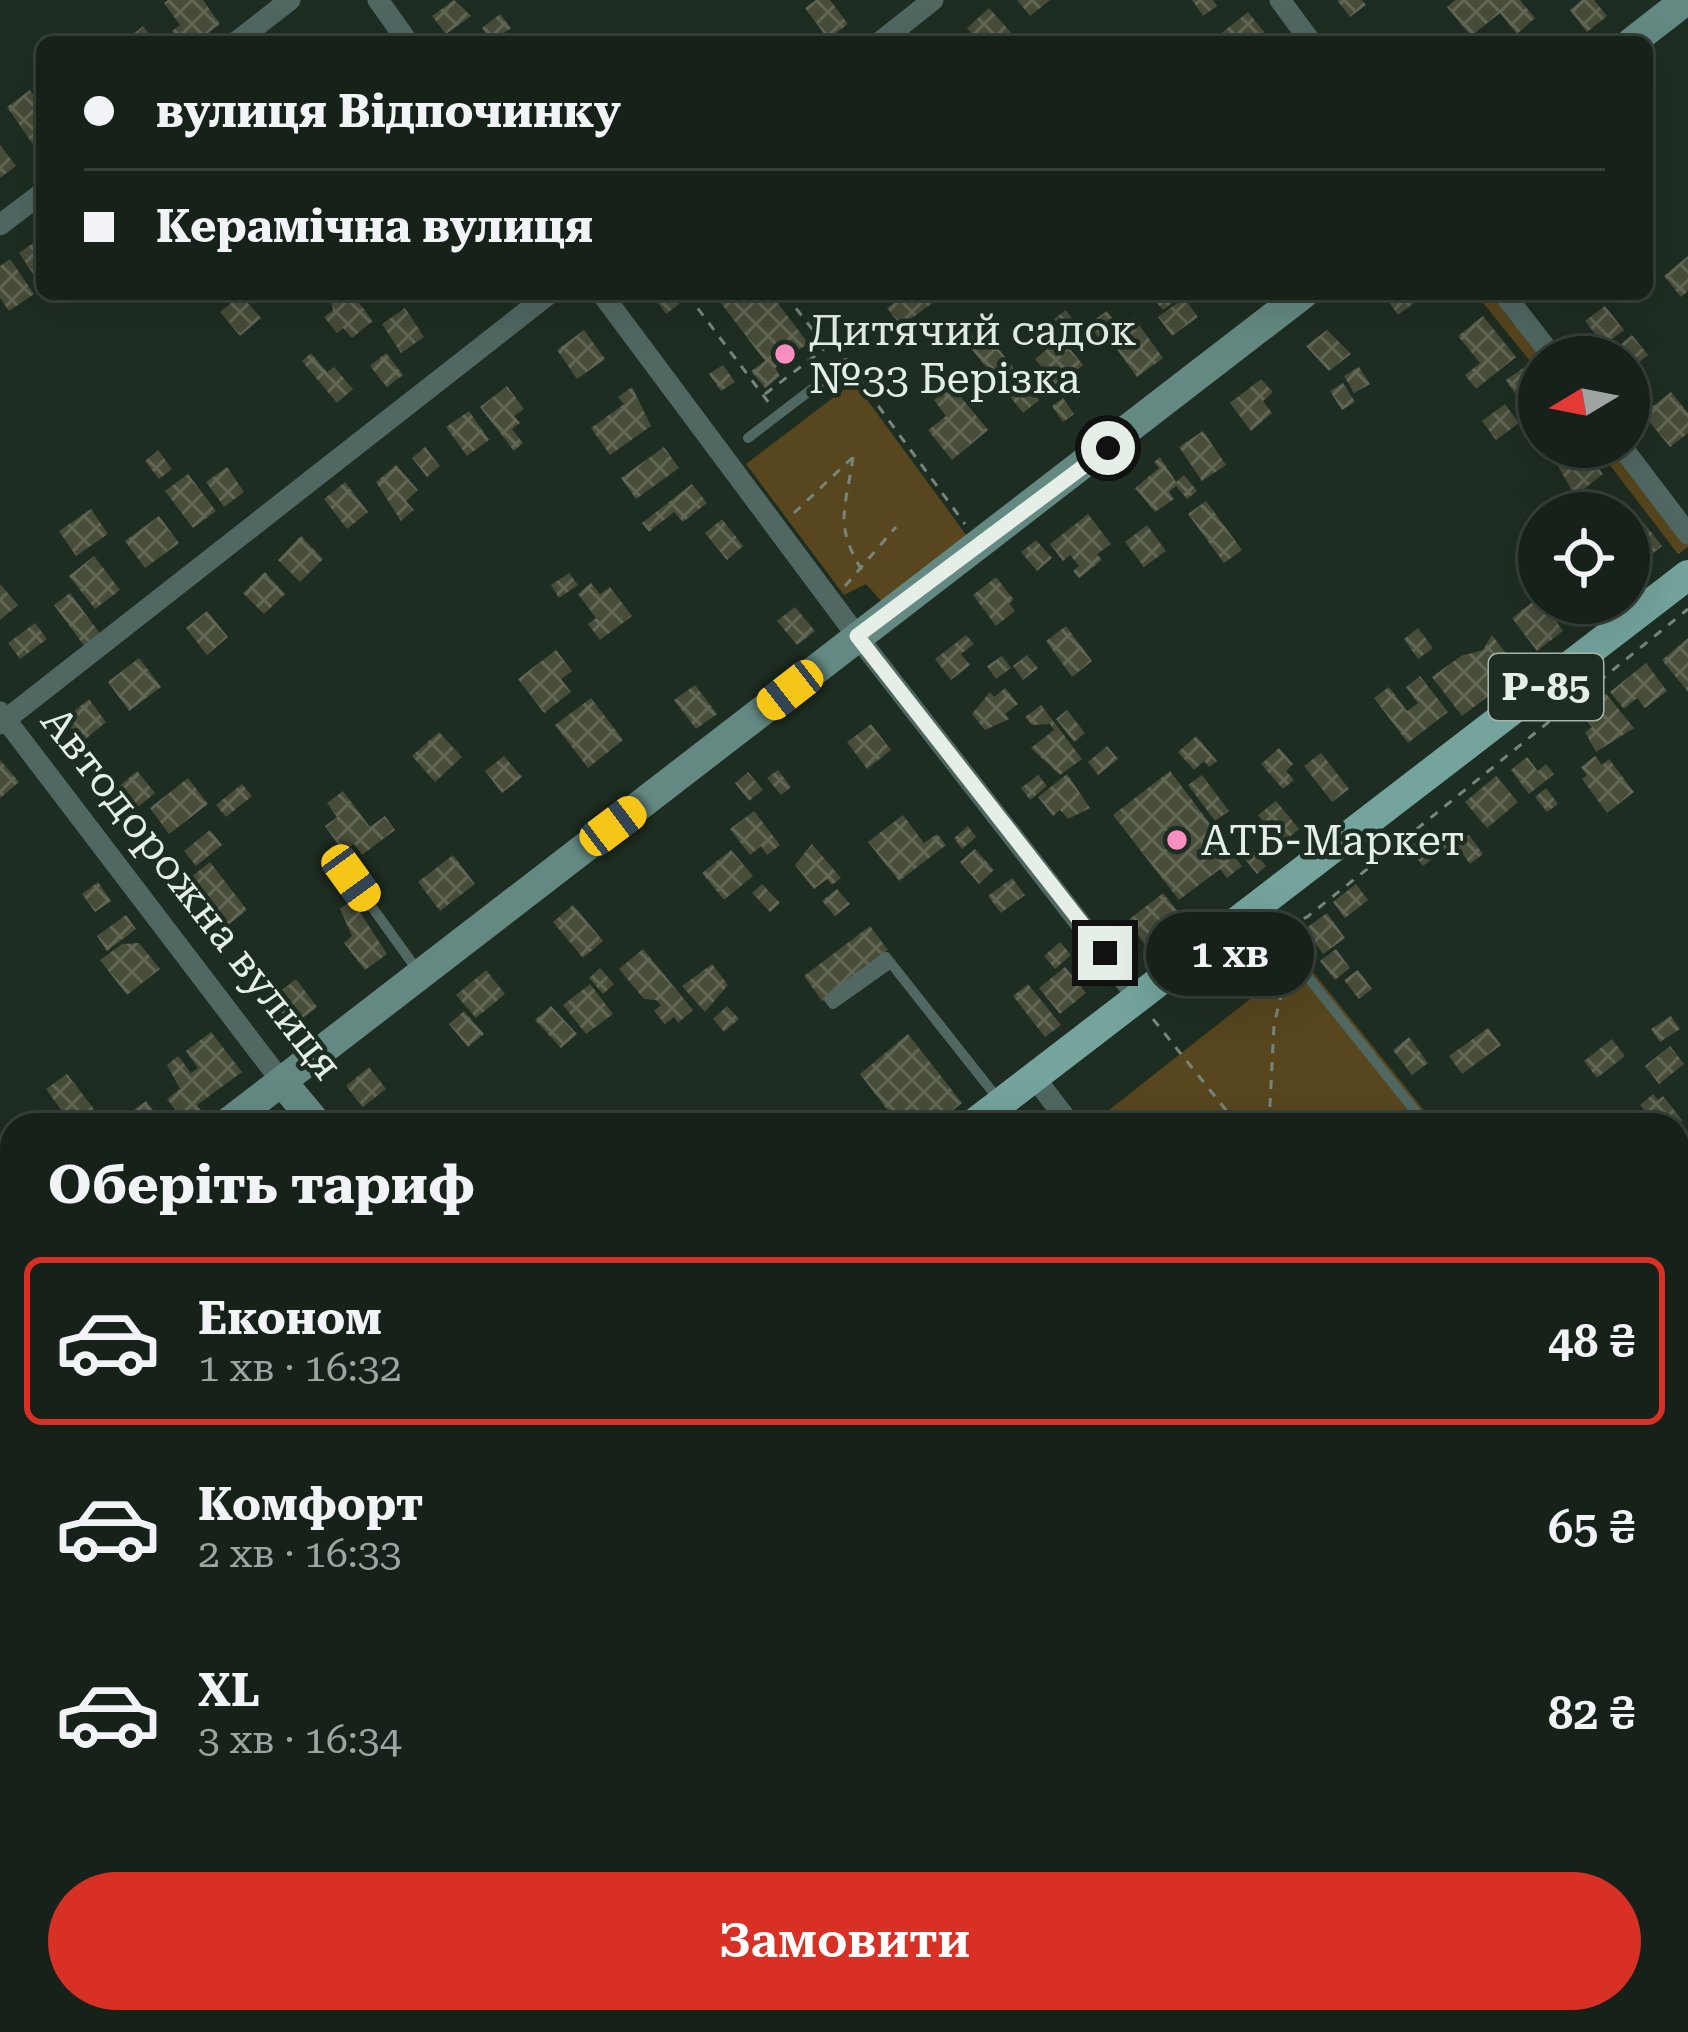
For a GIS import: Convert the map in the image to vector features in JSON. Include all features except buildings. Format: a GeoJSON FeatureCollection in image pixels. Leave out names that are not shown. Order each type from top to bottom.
{"type":"FeatureCollection","features":[{"type":"Feature","properties":{"kind":"main road","name":"Р-85"},"geometry":{"type":"LineString","coordinates":[[999,1113],[1015,1106],[1034,1077],[1144,1006],[1264,919],[1688,575]]}},
{"type":"Feature","properties":{"kind":"street"},"geometry":{"type":"LineString","coordinates":[[244,36],[290,0]]}},
{"type":"Feature","properties":{"kind":"street"},"geometry":{"type":"LineString","coordinates":[[378,0],[404,36]]}},
{"type":"Feature","properties":{"kind":"street"},"geometry":{"type":"LineString","coordinates":[[904,34],[933,0]]}},
{"type":"Feature","properties":{"kind":"street"},"geometry":{"type":"LineString","coordinates":[[1280,0],[1307,36]]}},
{"type":"Feature","properties":{"kind":"street"},"geometry":{"type":"LineString","coordinates":[[1640,36],[1686,0]]}},
{"type":"Feature","properties":{"kind":"street"},"geometry":{"type":"LineString","coordinates":[[0,226],[36,198]]}},
{"type":"Feature","properties":{"kind":"street"},"geometry":{"type":"LineString","coordinates":[[2,718],[542,300]]}},
{"type":"Feature","properties":{"kind":"street"},"geometry":{"type":"LineString","coordinates":[[607,300],[857,636],[1144,1006]]}},
{"type":"Feature","properties":{"kind":"street"},"geometry":{"type":"LineString","coordinates":[[241,1113],[1296,300]]}},
{"type":"Feature","properties":{"kind":"street"},"geometry":{"type":"LineString","coordinates":[[1509,300],[1537,336]]}},
{"type":"Feature","properties":{"kind":"street"},"geometry":{"type":"LineString","coordinates":[[1638,468],[1688,534]]}},
{"type":"Feature","properties":{"kind":"street","name":"Автодорожна вулиця"},"geometry":{"type":"LineString","coordinates":[[2,718],[308,1113]]}},
{"type":"Feature","properties":{"kind":"street"},"geometry":{"type":"LineString","coordinates":[[1034,1077],[1062,1113]]}},
{"type":"Feature","properties":{"kind":"lane"},"geometry":{"type":"LineString","coordinates":[[748,438],[846,363]]}},
{"type":"Feature","properties":{"kind":"lane"},"geometry":{"type":"LineString","coordinates":[[351,878],[420,974]]}},
{"type":"Feature","properties":{"kind":"lane"},"geometry":{"type":"LineString","coordinates":[[1264,919],[1418,1113]]}},
{"type":"Feature","properties":{"kind":"lane"},"geometry":{"type":"LineString","coordinates":[[891,963],[832,1004],[829,999],[886,957],[1015,1106]]}},
{"type":"Feature","properties":{"kind":"path"},"geometry":{"type":"LineString","coordinates":[[692,300],[778,415]]}},
{"type":"Feature","properties":{"kind":"path"},"geometry":{"type":"LineString","coordinates":[[790,300],[826,347]]}},
{"type":"Feature","properties":{"kind":"path"},"geometry":{"type":"LineString","coordinates":[[764,395],[831,343],[980,545]]}},
{"type":"Feature","properties":{"kind":"path"},"geometry":{"type":"LineString","coordinates":[[779,527],[853,457],[840,514],[842,531],[862,572]]}},
{"type":"Feature","properties":{"kind":"path"},"geometry":{"type":"LineString","coordinates":[[830,599],[862,572],[896,527]]}},
{"type":"Feature","properties":{"kind":"path"},"geometry":{"type":"LineString","coordinates":[[1270,1113],[1274,1025],[1291,965],[1264,919],[1323,904],[1688,610]]}},
{"type":"Feature","properties":{"kind":"path"},"geometry":{"type":"LineString","coordinates":[[1144,1006],[1229,1113]]}},
{"type":"Feature","properties":{"kind":"path"},"geometry":{"type":"LineString","coordinates":[[1015,1106],[1025,1113]]}},
{"type":"Feature","properties":{"kind":"green space"},"geometry":{"type":"Polygon","coordinates":[[[1481,300],[1501,300],[1529,336],[1518,336],[1518,346],[1481,300]]]}},
{"type":"Feature","properties":{"kind":"green space"},"geometry":{"type":"Polygon","coordinates":[[[854,382],[967,536],[882,602],[866,584],[844,595],[746,464],[854,382]]]}},
{"type":"Feature","properties":{"kind":"green space"},"geometry":{"type":"Polygon","coordinates":[[[1612,468],[1633,468],[1688,538],[1688,547],[1678,554],[1650,517],[1650,492],[1630,492],[1612,468]]]}},
{"type":"Feature","properties":{"kind":"green space"},"geometry":{"type":"Polygon","coordinates":[[[1285,937],[1426,1113],[1105,1113],[1283,973],[1273,944],[1285,937]]]}},
{"type":"Feature","properties":{"kind":"place","name":"Дитячий садок №33 Берізка"},"geometry":{"type":"Point","coordinates":[785,354]}},
{"type":"Feature","properties":{"kind":"place","name":"АТБ-Маркет"},"geometry":{"type":"Point","coordinates":[1177,840]}},
{"type":"Feature","properties":{"kind":"route"},"geometry":{"type":"LineString","coordinates":[[1105,953],[857,636],[1108,448]]}}]}
